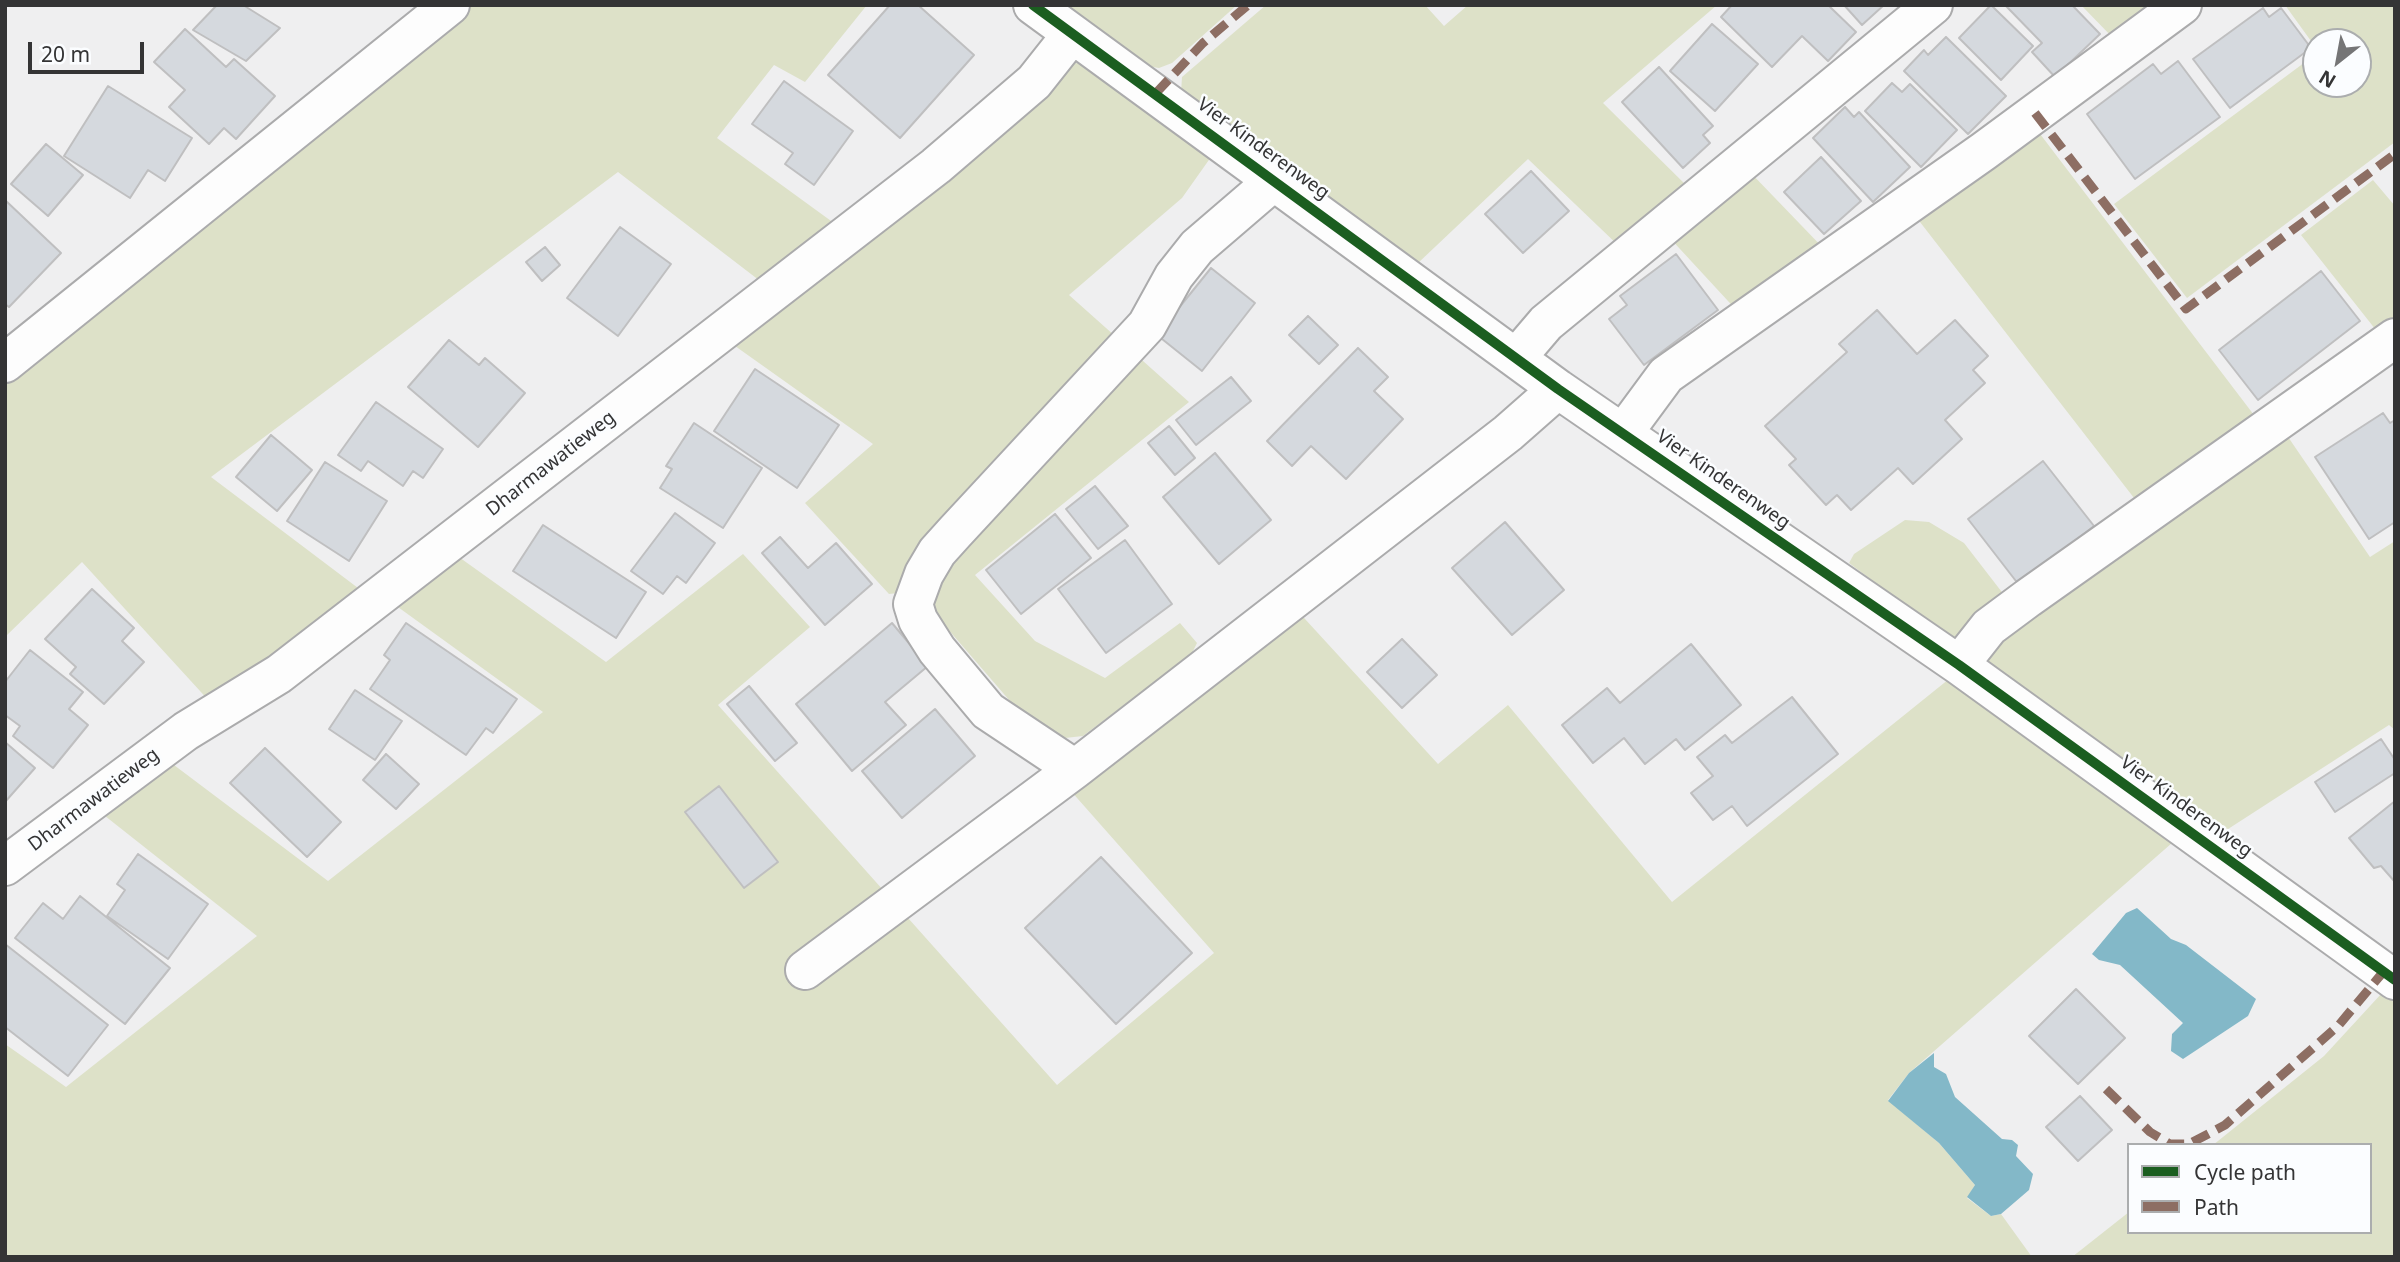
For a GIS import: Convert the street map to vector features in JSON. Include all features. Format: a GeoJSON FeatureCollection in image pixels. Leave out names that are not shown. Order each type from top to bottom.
{"type":"FeatureCollection","features":[{"type":"Feature","properties":{"kind":"street"},"geometry":{"type":"LineString","coordinates":[[5,363],[450,5]]}},
{"type":"Feature","properties":{"kind":"street","name":"Vier Kinderenweg"},"geometry":{"type":"LineString","coordinates":[[1033,5],[1558,389],[1959,664],[2393,976]]}},
{"type":"Feature","properties":{"kind":"street"},"geometry":{"type":"LineString","coordinates":[[1517,357],[1546,323],[1933,5]]}},
{"type":"Feature","properties":{"kind":"street"},"geometry":{"type":"LineString","coordinates":[[1624,432],[1666,375],[1973,159],[2182,5]]}},
{"type":"Feature","properties":{"kind":"street","name":"Dharmawatieweg"},"geometry":{"type":"LineString","coordinates":[[5,866],[186,731],[279,674],[926,175],[1034,82],[1072,34]]}},
{"type":"Feature","properties":{"kind":"street"},"geometry":{"type":"LineString","coordinates":[[1076,769],[988,711],[959,678],[918,620],[913,604],[918,586],[937,552],[1147,325],[1174,276],[1197,247],[1275,180]]}},
{"type":"Feature","properties":{"kind":"street"},"geometry":{"type":"LineString","coordinates":[[1959,664],[1989,628],[2028,598],[2395,338]]}},
{"type":"Feature","properties":{"kind":"street"},"geometry":{"type":"LineString","coordinates":[[805,970],[1076,769],[1508,433],[1558,389]]}},
{"type":"Feature","properties":{"kind":"green space"},"geometry":{"type":"Polygon","coordinates":[[[466,5],[867,5],[805,82],[774,65],[717,138],[838,226],[764,284],[618,172],[211,477],[362,591],[211,703],[82,562],[5,637],[5,376],[466,5]]]}},
{"type":"Feature","properties":{"kind":"green space"},"geometry":{"type":"Polygon","coordinates":[[[1061,5],[1237,5],[1172,63],[1159,68],[1147,66],[1061,5]]]}},
{"type":"Feature","properties":{"kind":"green space"},"geometry":{"type":"Polygon","coordinates":[[[1266,5],[1425,5],[1444,26],[1468,5],[1717,5],[1603,103],[1691,190],[1622,249],[1528,159],[1417,264],[1181,93],[1182,77],[1266,5]]]}},
{"type":"Feature","properties":{"kind":"green space"},"geometry":{"type":"Polygon","coordinates":[[[2081,5],[2161,5],[2114,39],[2081,5]]]}},
{"type":"Feature","properties":{"kind":"green space"},"geometry":{"type":"Polygon","coordinates":[[[2285,5],[2395,5],[2395,142],[2187,298],[2114,204],[2302,64],[2302,98],[2372,98],[2372,28],[2302,29],[2285,5]]]}},
{"type":"Feature","properties":{"kind":"green space"},"geometry":{"type":"Polygon","coordinates":[[[1069,62],[1082,64],[1211,157],[1182,198],[1069,295],[1189,402],[975,575],[1035,641],[1105,678],[1180,623],[1197,643],[1191,655],[1083,736],[1065,738],[1049,734],[1029,723],[921,598],[907,592],[889,594],[805,503],[873,444],[728,341],[1069,62]]]}},
{"type":"Feature","properties":{"kind":"green space"},"geometry":{"type":"Polygon","coordinates":[[[2034,126],[2257,419],[2141,507],[1913,213],[2034,126]]]}},
{"type":"Feature","properties":{"kind":"green space"},"geometry":{"type":"Polygon","coordinates":[[[1748,170],[1827,252],[1740,314],[1668,236],[1748,170]]]}},
{"type":"Feature","properties":{"kind":"green space"},"geometry":{"type":"Polygon","coordinates":[[[2373,180],[2395,206],[2395,330],[2383,339],[2301,235],[2373,180]]]}},
{"type":"Feature","properties":{"kind":"green space"},"geometry":{"type":"Polygon","coordinates":[[[2284,431],[2370,557],[2395,541],[2395,730],[2389,725],[2225,831],[1981,658],[1985,647],[2284,431]]]}},
{"type":"Feature","properties":{"kind":"green space"},"geometry":{"type":"Polygon","coordinates":[[[1905,520],[1929,522],[1964,543],[2008,600],[1959,643],[1849,563],[1854,554],[1905,520]]]}},
{"type":"Feature","properties":{"kind":"green space"},"geometry":{"type":"Polygon","coordinates":[[[743,554],[810,627],[718,705],[1057,1085],[1214,953],[1070,790],[1294,607],[1438,764],[1508,705],[1672,902],[1949,679],[2172,843],[1909,1073],[1888,1100],[1939,1143],[1975,1185],[1967,1198],[1991,1216],[2001,1214],[2032,1257],[5,1257],[5,1044],[66,1087],[257,936],[100,812],[170,762],[328,881],[543,712],[391,602],[456,555],[606,662],[743,554]]]}},
{"type":"Feature","properties":{"kind":"green space"},"geometry":{"type":"Polygon","coordinates":[[[2382,993],[2395,1003],[2395,1257],[2072,1257],[2127,1214],[2127,1234],[2372,1234],[2372,1143],[2215,1143],[2324,1056],[2382,993]]]}},
{"type":"Feature","properties":{"kind":"water"},"geometry":{"type":"Polygon","coordinates":[[[2137,908],[2171,939],[2186,945],[2256,999],[2248,1016],[2183,1059],[2171,1051],[2172,1034],[2183,1023],[2120,965],[2099,960],[2092,954],[2126,913],[2137,908]]]}},
{"type":"Feature","properties":{"kind":"water"},"geometry":{"type":"Polygon","coordinates":[[[1934,1053],[1934,1067],[1946,1074],[1955,1097],[2002,1139],[2012,1140],[2018,1145],[2016,1156],[2033,1174],[2029,1190],[2001,1214],[1991,1216],[1967,1197],[1975,1185],[1939,1143],[1888,1101],[1909,1073],[1934,1053]]]}},
{"type":"Feature","properties":{"kind":"building"},"geometry":{"type":"Polygon","coordinates":[[[217,5],[243,5],[280,28],[246,61],[193,30],[217,5]]]}},
{"type":"Feature","properties":{"kind":"building"},"geometry":{"type":"Polygon","coordinates":[[[890,5],[918,5],[974,55],[900,138],[828,75],[890,5]]]}},
{"type":"Feature","properties":{"kind":"building"},"geometry":{"type":"Polygon","coordinates":[[[1732,5],[1828,5],[1856,32],[1828,61],[1802,36],[1772,67],[1721,17],[1732,5]]]}},
{"type":"Feature","properties":{"kind":"building"},"geometry":{"type":"Polygon","coordinates":[[[1844,5],[1884,5],[1862,25],[1844,5]]]}},
{"type":"Feature","properties":{"kind":"building"},"geometry":{"type":"Polygon","coordinates":[[[1991,5],[2033,46],[2001,80],[1959,38],[1991,5]]]}},
{"type":"Feature","properties":{"kind":"building"},"geometry":{"type":"Polygon","coordinates":[[[2005,5],[2072,5],[2100,34],[2055,77],[2032,52],[2042,43],[2005,5]]]}},
{"type":"Feature","properties":{"kind":"building"},"geometry":{"type":"Polygon","coordinates":[[[2263,8],[2269,17],[2281,8],[2302,36],[2302,55],[2230,108],[2193,59],[2263,8]]]}},
{"type":"Feature","properties":{"kind":"building"},"geometry":{"type":"Polygon","coordinates":[[[1712,24],[1758,64],[1715,111],[1670,71],[1712,24]]]}},
{"type":"Feature","properties":{"kind":"building"},"geometry":{"type":"Polygon","coordinates":[[[185,29],[226,67],[234,59],[275,96],[236,139],[224,128],[209,144],[169,107],[185,90],[154,62],[185,29]]]}},
{"type":"Feature","properties":{"kind":"building"},"geometry":{"type":"Polygon","coordinates":[[[1946,37],[2006,96],[1968,134],[1904,71],[1924,50],[1928,55],[1946,37]]]}},
{"type":"Feature","properties":{"kind":"building"},"geometry":{"type":"Polygon","coordinates":[[[2178,61],[2220,117],[2135,179],[2087,114],[2153,64],[2161,74],[2178,61]]]}},
{"type":"Feature","properties":{"kind":"building"},"geometry":{"type":"Polygon","coordinates":[[[1659,67],[1713,126],[1703,135],[1710,143],[1683,168],[1622,102],[1659,67]]]}},
{"type":"Feature","properties":{"kind":"building"},"geometry":{"type":"Polygon","coordinates":[[[784,81],[853,131],[814,185],[785,164],[793,153],[752,124],[784,81]]]}},
{"type":"Feature","properties":{"kind":"building"},"geometry":{"type":"Polygon","coordinates":[[[1892,83],[1902,92],[1910,84],[1957,130],[1921,167],[1865,111],[1892,83]]]}},
{"type":"Feature","properties":{"kind":"building"},"geometry":{"type":"Polygon","coordinates":[[[108,86],[192,138],[165,181],[148,170],[130,198],[64,156],[108,86]]]}},
{"type":"Feature","properties":{"kind":"building"},"geometry":{"type":"Polygon","coordinates":[[[1845,107],[1854,117],[1859,112],[1910,167],[1873,202],[1813,138],[1845,107]]]}},
{"type":"Feature","properties":{"kind":"building"},"geometry":{"type":"Polygon","coordinates":[[[46,144],[83,175],[48,216],[11,184],[46,144]]]}},
{"type":"Feature","properties":{"kind":"building"},"geometry":{"type":"Polygon","coordinates":[[[1821,157],[1861,201],[1824,234],[1784,192],[1821,157]]]}},
{"type":"Feature","properties":{"kind":"building"},"geometry":{"type":"Polygon","coordinates":[[[1531,171],[1569,211],[1523,253],[1485,214],[1531,171]]]}},
{"type":"Feature","properties":{"kind":"building"},"geometry":{"type":"Polygon","coordinates":[[[5,200],[61,253],[9,307],[5,304],[5,200]]]}},
{"type":"Feature","properties":{"kind":"building"},"geometry":{"type":"Polygon","coordinates":[[[620,227],[671,264],[618,336],[567,298],[620,227]]]}},
{"type":"Feature","properties":{"kind":"building"},"geometry":{"type":"Polygon","coordinates":[[[545,247],[560,265],[542,281],[526,262],[545,247]]]}},
{"type":"Feature","properties":{"kind":"building"},"geometry":{"type":"Polygon","coordinates":[[[1676,254],[1718,310],[1644,365],[1609,319],[1627,305],[1620,296],[1676,254]]]}},
{"type":"Feature","properties":{"kind":"building"},"geometry":{"type":"Polygon","coordinates":[[[1211,268],[1255,303],[1202,371],[1157,335],[1211,268]]]}},
{"type":"Feature","properties":{"kind":"building"},"geometry":{"type":"Polygon","coordinates":[[[2321,271],[2360,321],[2258,400],[2219,350],[2321,271]]]}},
{"type":"Feature","properties":{"kind":"building"},"geometry":{"type":"Polygon","coordinates":[[[1877,310],[1917,354],[1955,320],[1988,356],[1973,370],[1985,383],[1945,420],[1962,439],[1913,484],[1898,468],[1851,510],[1837,495],[1826,505],[1789,465],[1796,459],[1765,426],[1847,352],[1839,344],[1877,310]]]}},
{"type":"Feature","properties":{"kind":"building"},"geometry":{"type":"Polygon","coordinates":[[[1308,316],[1338,345],[1319,364],[1289,335],[1308,316]]]}},
{"type":"Feature","properties":{"kind":"building"},"geometry":{"type":"Polygon","coordinates":[[[449,340],[479,365],[485,358],[525,393],[478,447],[408,387],[449,340]]]}},
{"type":"Feature","properties":{"kind":"building"},"geometry":{"type":"Polygon","coordinates":[[[1358,348],[1388,377],[1374,391],[1403,419],[1346,479],[1311,446],[1292,466],[1267,441],[1358,348]]]}},
{"type":"Feature","properties":{"kind":"building"},"geometry":{"type":"Polygon","coordinates":[[[755,369],[839,425],[797,488],[714,431],[755,369]]]}},
{"type":"Feature","properties":{"kind":"building"},"geometry":{"type":"Polygon","coordinates":[[[1231,377],[1251,401],[1196,445],[1176,420],[1231,377]]]}},
{"type":"Feature","properties":{"kind":"building"},"geometry":{"type":"Polygon","coordinates":[[[376,402],[443,449],[423,478],[413,471],[403,486],[368,461],[361,471],[338,455],[376,402]]]}},
{"type":"Feature","properties":{"kind":"building"},"geometry":{"type":"Polygon","coordinates":[[[2383,413],[2390,423],[2395,420],[2395,522],[2369,539],[2315,457],[2383,413]]]}},
{"type":"Feature","properties":{"kind":"building"},"geometry":{"type":"Polygon","coordinates":[[[694,423],[762,468],[723,528],[660,488],[672,469],[666,466],[694,423]]]}},
{"type":"Feature","properties":{"kind":"building"},"geometry":{"type":"Polygon","coordinates":[[[1169,426],[1195,458],[1175,475],[1148,443],[1169,426]]]}},
{"type":"Feature","properties":{"kind":"building"},"geometry":{"type":"Polygon","coordinates":[[[271,435],[312,470],[277,511],[236,477],[271,435]]]}},
{"type":"Feature","properties":{"kind":"building"},"geometry":{"type":"Polygon","coordinates":[[[1215,453],[1271,520],[1219,564],[1163,497],[1215,453]]]}},
{"type":"Feature","properties":{"kind":"building"},"geometry":{"type":"Polygon","coordinates":[[[2043,461],[2094,526],[2019,585],[1968,519],[2043,461]]]}},
{"type":"Feature","properties":{"kind":"building"},"geometry":{"type":"Polygon","coordinates":[[[325,462],[387,501],[349,561],[287,521],[325,462]]]}},
{"type":"Feature","properties":{"kind":"building"},"geometry":{"type":"Polygon","coordinates":[[[1095,486],[1128,526],[1098,549],[1066,509],[1095,486]]]}},
{"type":"Feature","properties":{"kind":"building"},"geometry":{"type":"Polygon","coordinates":[[[675,513],[715,543],[686,583],[677,576],[663,594],[631,571],[675,513]]]}},
{"type":"Feature","properties":{"kind":"building"},"geometry":{"type":"Polygon","coordinates":[[[1055,514],[1091,558],[1021,614],[986,570],[1055,514]]]}},
{"type":"Feature","properties":{"kind":"building"},"geometry":{"type":"Polygon","coordinates":[[[1505,522],[1564,590],[1512,635],[1452,568],[1505,522]]]}},
{"type":"Feature","properties":{"kind":"building"},"geometry":{"type":"Polygon","coordinates":[[[543,525],[646,592],[616,638],[513,571],[543,525]]]}},
{"type":"Feature","properties":{"kind":"building"},"geometry":{"type":"Polygon","coordinates":[[[780,537],[808,568],[836,543],[872,584],[825,625],[762,553],[780,537]]]}},
{"type":"Feature","properties":{"kind":"building"},"geometry":{"type":"Polygon","coordinates":[[[1125,540],[1172,604],[1106,653],[1058,589],[1125,540]]]}},
{"type":"Feature","properties":{"kind":"building"},"geometry":{"type":"Polygon","coordinates":[[[92,589],[134,628],[122,641],[144,662],[104,704],[70,674],[76,667],[45,639],[92,589]]]}},
{"type":"Feature","properties":{"kind":"building"},"geometry":{"type":"Polygon","coordinates":[[[406,623],[517,699],[493,733],[486,728],[466,755],[370,689],[390,660],[384,655],[406,623]]]}},
{"type":"Feature","properties":{"kind":"building"},"geometry":{"type":"Polygon","coordinates":[[[892,623],[928,666],[885,702],[906,725],[852,771],[796,704],[892,623]]]}},
{"type":"Feature","properties":{"kind":"building"},"geometry":{"type":"Polygon","coordinates":[[[1402,639],[1437,675],[1402,708],[1367,672],[1402,639]]]}},
{"type":"Feature","properties":{"kind":"building"},"geometry":{"type":"Polygon","coordinates":[[[1691,644],[1741,705],[1685,750],[1676,739],[1645,764],[1624,738],[1593,763],[1562,725],[1607,688],[1620,703],[1691,644]]]}},
{"type":"Feature","properties":{"kind":"building"},"geometry":{"type":"Polygon","coordinates":[[[30,650],[83,692],[69,709],[88,725],[53,768],[13,736],[20,726],[5,715],[5,682],[30,650]]]}},
{"type":"Feature","properties":{"kind":"building"},"geometry":{"type":"Polygon","coordinates":[[[749,686],[797,743],[775,761],[727,704],[749,686]]]}},
{"type":"Feature","properties":{"kind":"building"},"geometry":{"type":"Polygon","coordinates":[[[355,690],[402,721],[375,760],[329,729],[355,690]]]}},
{"type":"Feature","properties":{"kind":"building"},"geometry":{"type":"Polygon","coordinates":[[[1792,697],[1838,754],[1747,826],[1732,806],[1713,820],[1691,793],[1713,776],[1697,757],[1725,735],[1732,743],[1792,697]]]}},
{"type":"Feature","properties":{"kind":"building"},"geometry":{"type":"Polygon","coordinates":[[[935,709],[975,756],[902,818],[862,771],[935,709]]]}},
{"type":"Feature","properties":{"kind":"building"},"geometry":{"type":"Polygon","coordinates":[[[2381,739],[2395,760],[2395,773],[2335,812],[2315,782],[2381,739]]]}},
{"type":"Feature","properties":{"kind":"building"},"geometry":{"type":"Polygon","coordinates":[[[5,742],[35,768],[5,802],[5,742]]]}},
{"type":"Feature","properties":{"kind":"building"},"geometry":{"type":"Polygon","coordinates":[[[265,748],[341,822],[307,857],[230,783],[265,748]]]}},
{"type":"Feature","properties":{"kind":"building"},"geometry":{"type":"Polygon","coordinates":[[[386,754],[419,784],[396,809],[363,780],[386,754]]]}},
{"type":"Feature","properties":{"kind":"building"},"geometry":{"type":"Polygon","coordinates":[[[719,786],[778,862],[744,888],[685,812],[719,786]]]}},
{"type":"Feature","properties":{"kind":"building"},"geometry":{"type":"Polygon","coordinates":[[[2395,801],[2395,882],[2381,866],[2374,868],[2349,838],[2395,801]]]}},
{"type":"Feature","properties":{"kind":"building"},"geometry":{"type":"Polygon","coordinates":[[[138,854],[208,904],[168,959],[107,916],[125,890],[117,884],[138,854]]]}},
{"type":"Feature","properties":{"kind":"building"},"geometry":{"type":"Polygon","coordinates":[[[1101,857],[1192,953],[1116,1024],[1025,928],[1101,857]]]}},
{"type":"Feature","properties":{"kind":"building"},"geometry":{"type":"Polygon","coordinates":[[[80,896],[170,968],[125,1024],[15,938],[43,903],[63,919],[80,896]]]}},
{"type":"Feature","properties":{"kind":"building"},"geometry":{"type":"Polygon","coordinates":[[[5,944],[108,1025],[68,1076],[5,1027],[5,944]]]}},
{"type":"Feature","properties":{"kind":"building"},"geometry":{"type":"Polygon","coordinates":[[[2076,989],[2125,1038],[2078,1084],[2029,1036],[2076,989]]]}},
{"type":"Feature","properties":{"kind":"building"},"geometry":{"type":"Polygon","coordinates":[[[2080,1096],[2112,1130],[2078,1161],[2046,1127],[2080,1096]]]}},
{"type":"Feature","properties":{"kind":"marked path"},"geometry":{"type":"LineString","coordinates":[[1156,93],[1203,43],[1248,5]]}},
{"type":"Feature","properties":{"kind":"marked path"},"geometry":{"type":"LineString","coordinates":[[2035,113],[2186,309],[2395,154]]}},
{"type":"Feature","properties":{"kind":"marked path"},"geometry":{"type":"LineString","coordinates":[[2191,1143],[2225,1125],[2338,1026],[2384,971]]}},
{"type":"Feature","properties":{"kind":"marked path"},"geometry":{"type":"LineString","coordinates":[[2106,1089],[2150,1132],[2168,1143]]}},
{"type":"Feature","properties":{"kind":"cycle path"},"geometry":{"type":"LineString","coordinates":[[1033,5],[1558,389],[1959,665],[2395,980]]}}]}
